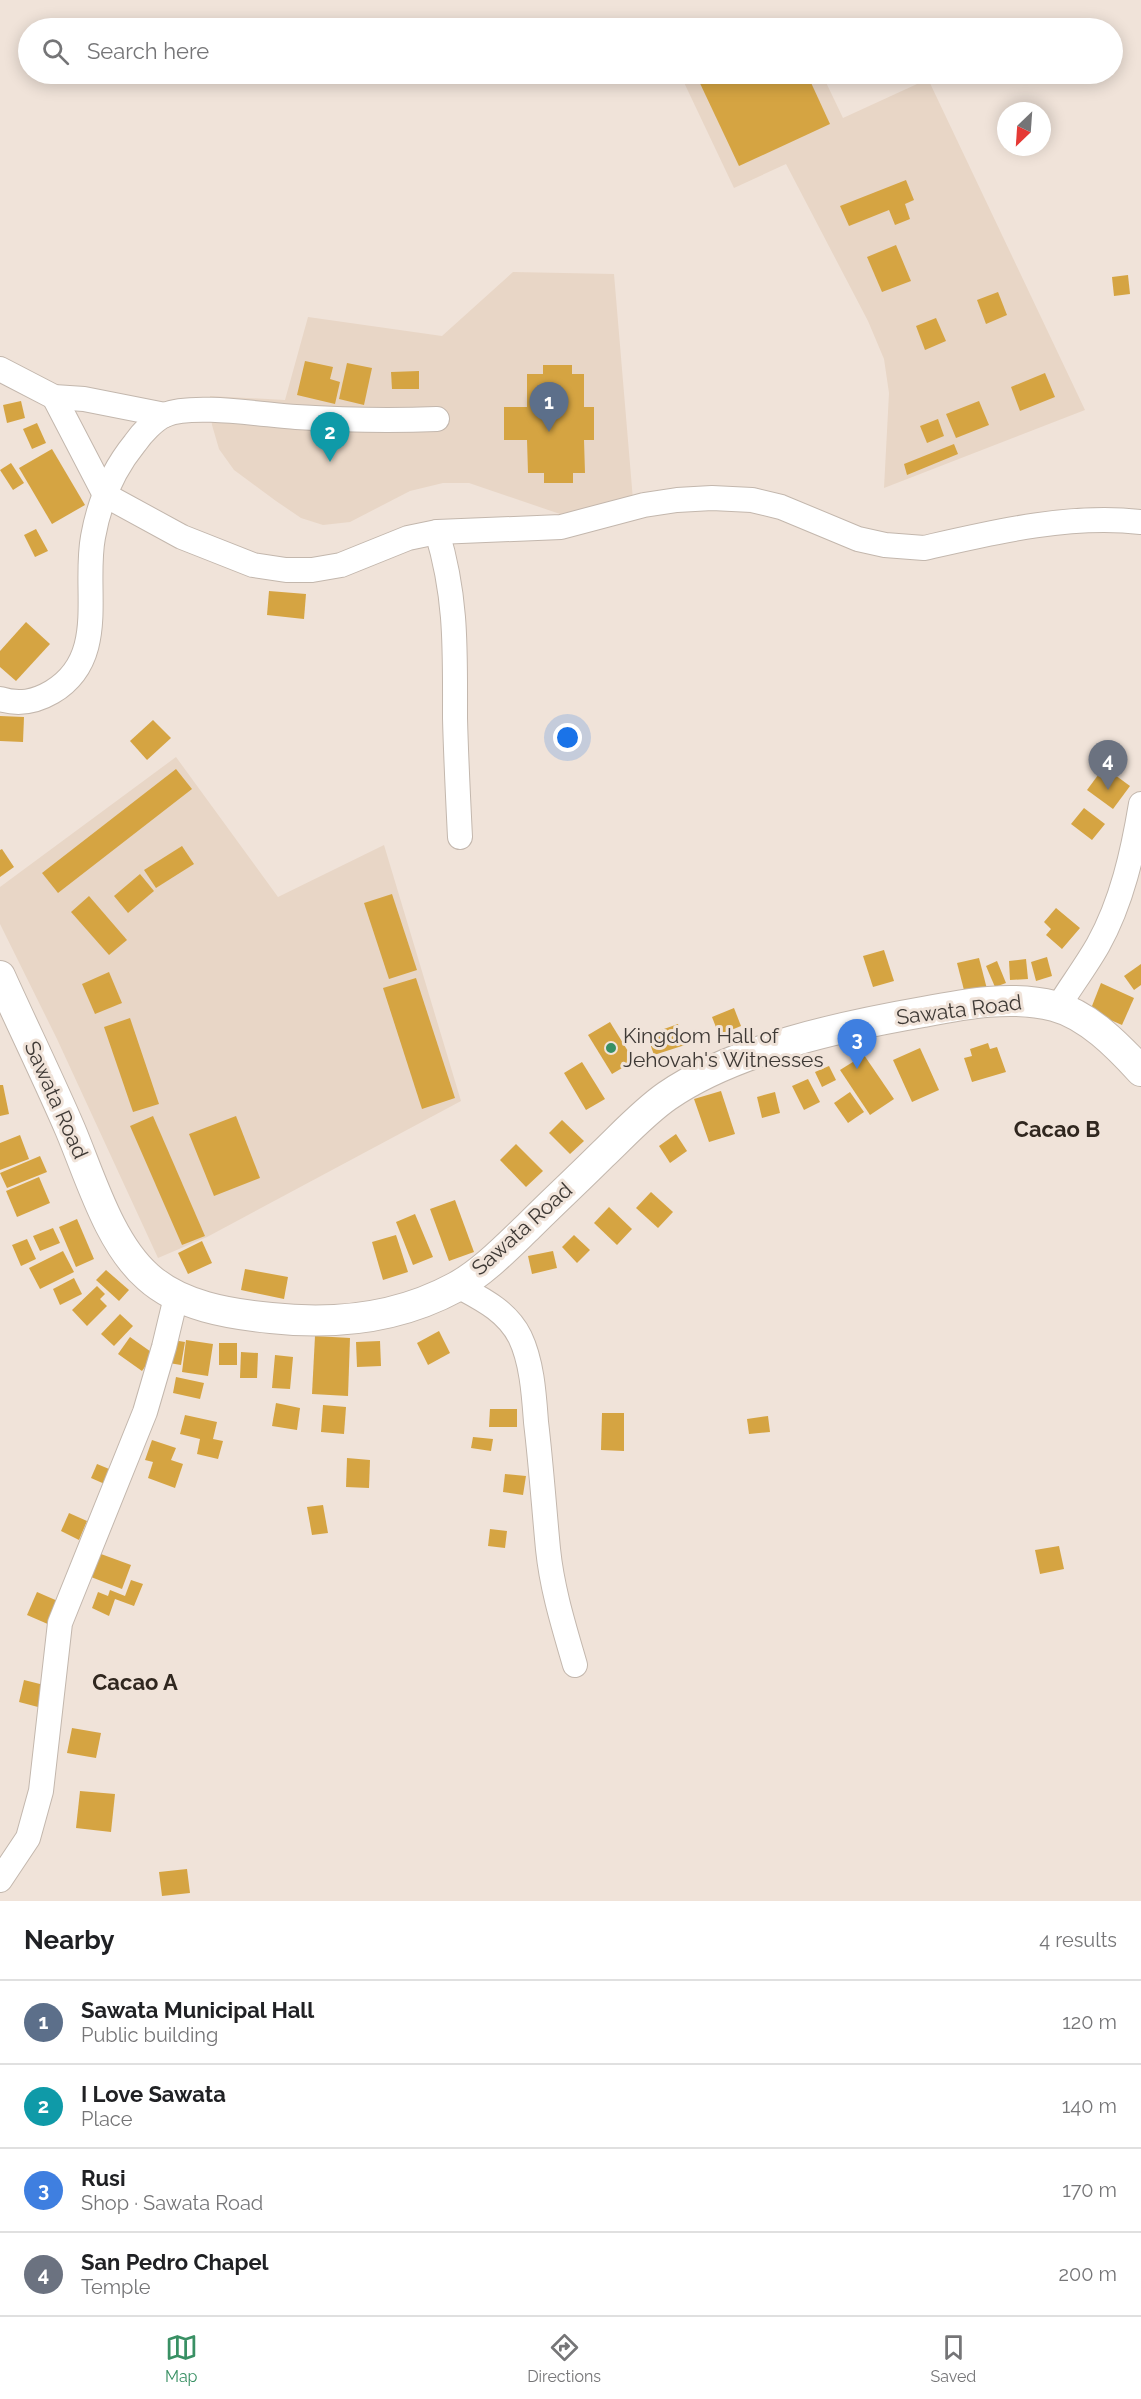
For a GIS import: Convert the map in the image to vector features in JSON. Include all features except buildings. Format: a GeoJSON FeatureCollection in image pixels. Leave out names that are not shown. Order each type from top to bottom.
{"type":"FeatureCollection","features":[{"type":"Feature","properties":{"kind":"main road","name":"Sawata Road"},"geometry":{"type":"LineString","coordinates":[[0,976],[126,1254],[148,1278],[176,1296],[211,1308],[250,1316],[294,1321],[344,1320],[388,1314],[426,1301],[458,1286],[494,1260],[634,1124],[666,1097],[700,1076],[738,1059],[812,1036],[887,1018],[953,1006],[1030,1001],[1058,1007],[1088,1023],[1125,1053],[1141,1071]]}},
{"type":"Feature","properties":{"kind":"street"},"geometry":{"type":"LineString","coordinates":[[0,369],[54,398],[84,399],[165,415],[200,410],[340,419],[436,419]]}},
{"type":"Feature","properties":{"kind":"street"},"geometry":{"type":"LineString","coordinates":[[54,398],[105,495],[182,537],[220,553],[253,565],[286,570],[312,570],[341,565],[408,538],[437,532],[466,529],[534,530],[561,527],[644,506],[677,500],[712,498],[752,500],[780,507],[858,539],[924,548],[1069,521],[1100,519],[1141,522]]}},
{"type":"Feature","properties":{"kind":"street"},"geometry":{"type":"LineString","coordinates":[[0,699],[25,703],[39,699],[69,677],[81,660],[89,640],[92,621],[93,540],[105,495],[124,457],[136,441],[165,415]]}},
{"type":"Feature","properties":{"kind":"street"},"geometry":{"type":"LineString","coordinates":[[437,532],[451,588],[455,627],[456,763],[460,837]]}},
{"type":"Feature","properties":{"kind":"street"},"geometry":{"type":"LineString","coordinates":[[1058,1007],[1098,945],[1111,918],[1129,864],[1141,804]]}},
{"type":"Feature","properties":{"kind":"street"},"geometry":{"type":"LineString","coordinates":[[458,1286],[486,1301],[509,1318],[521,1338],[530,1371],[535,1403],[549,1552],[556,1597],[575,1665]]}},
{"type":"Feature","properties":{"kind":"street"},"geometry":{"type":"LineString","coordinates":[[0,1880],[28,1838],[41,1791],[60,1623],[145,1412],[176,1296]]}},
{"type":"Feature","properties":{"kind":"shaded area"},"geometry":{"type":"Polygon","coordinates":[[[685,84],[827,84],[843,118],[917,84],[930,84],[1085,410],[884,488],[889,393],[884,359],[868,321],[786,164],[734,188],[685,84]]]}},
{"type":"Feature","properties":{"kind":"shaded area"},"geometry":{"type":"Polygon","coordinates":[[[513,272],[614,274],[633,500],[563,515],[469,483],[443,483],[410,491],[350,522],[323,525],[301,518],[276,501],[234,470],[219,449],[212,425],[210,396],[285,400],[308,317],[442,336],[513,272]]]}},
{"type":"Feature","properties":{"kind":"shaded area"},"geometry":{"type":"Polygon","coordinates":[[[176,757],[278,897],[384,845],[461,1101],[207,1237],[158,1258],[57,1039],[0,924],[0,887],[176,757]]]}},
{"type":"Feature","properties":{"kind":"place","name":"Sawata Municipal Hall"},"geometry":{"type":"Point","coordinates":[549,432]}},
{"type":"Feature","properties":{"kind":"place","name":"I Love Sawata"},"geometry":{"type":"Point","coordinates":[330,462]}},
{"type":"Feature","properties":{"kind":"place","name":"San Pedro Chapel"},"geometry":{"type":"Point","coordinates":[1108,790]}},
{"type":"Feature","properties":{"kind":"place","name":"Kingdom Hall of Jehovah's Witnesses"},"geometry":{"type":"Point","coordinates":[611,1048]}},
{"type":"Feature","properties":{"kind":"place","name":"Rusi"},"geometry":{"type":"Point","coordinates":[857,1069]}},
{"type":"Feature","properties":{"kind":"district","name":"Cacao B"},"geometry":{"type":"Point","coordinates":[1057,1129]}},
{"type":"Feature","properties":{"kind":"district","name":"Cacao A"},"geometry":{"type":"Point","coordinates":[135,1682]}}]}
